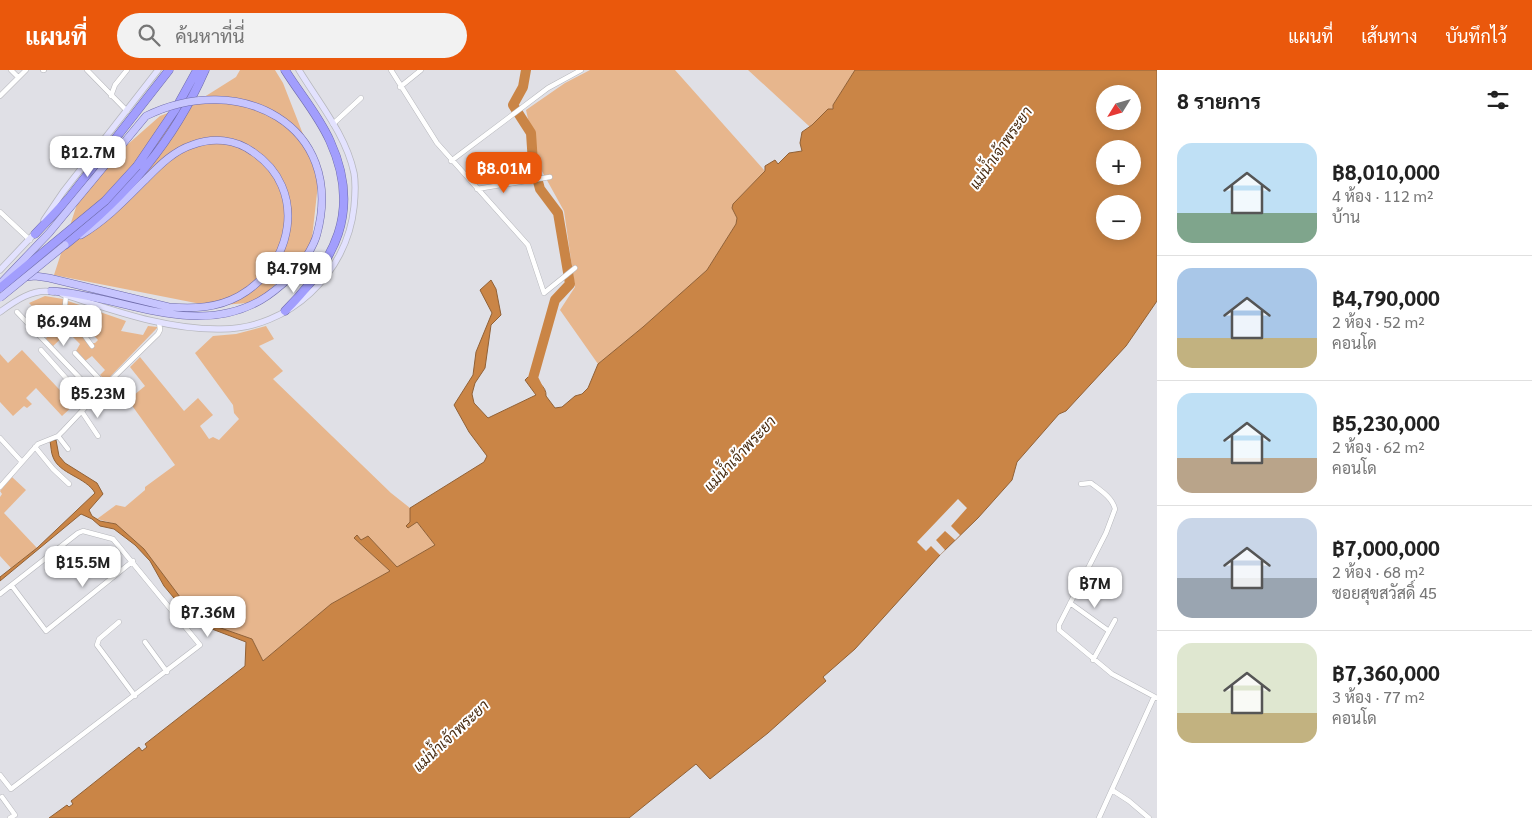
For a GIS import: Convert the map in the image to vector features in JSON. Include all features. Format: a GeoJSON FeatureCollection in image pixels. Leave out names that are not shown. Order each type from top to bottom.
{"type":"FeatureCollection","features":[{"type":"Feature","properties":{"kind":"highway"},"geometry":{"type":"LineString","coordinates":[[32,237],[69,198],[169,70]]}},
{"type":"Feature","properties":{"kind":"highway"},"geometry":{"type":"LineString","coordinates":[[0,285],[46,252],[123,183],[158,138],[185,94],[197,70]]}},
{"type":"Feature","properties":{"kind":"highway"},"geometry":{"type":"LineString","coordinates":[[65,245],[111,206],[144,171],[183,114],[205,70]]}},
{"type":"Feature","properties":{"kind":"highway"},"geometry":{"type":"LineString","coordinates":[[285,70],[309,105],[330,141],[343,177],[345,207],[337,238],[321,270],[304,292],[285,311]]}},
{"type":"Feature","properties":{"kind":"main road"},"geometry":{"type":"LineString","coordinates":[[0,285],[49,233],[146,116],[163,102],[179,94],[205,87]]}},
{"type":"Feature","properties":{"kind":"main road"},"geometry":{"type":"LineString","coordinates":[[51,291],[95,297],[130,307],[178,316],[206,316],[231,313],[246,308],[278,288],[297,271],[317,236],[321,211],[321,185],[316,158],[306,135],[287,113]]}},
{"type":"Feature","properties":{"kind":"main road"},"geometry":{"type":"LineString","coordinates":[[0,285],[15,278],[35,276],[169,307],[197,308],[226,302],[248,290],[270,269],[281,252],[289,216],[281,182],[267,163],[249,149],[229,140],[207,141],[187,146],[162,164],[100,222],[65,245],[0,298]]}},
{"type":"Feature","properties":{"kind":"street"},"geometry":{"type":"LineString","coordinates":[[11,70],[18,77]]}},
{"type":"Feature","properties":{"kind":"street"},"geometry":{"type":"LineString","coordinates":[[0,96],[26,70]]}},
{"type":"Feature","properties":{"kind":"street"},"geometry":{"type":"LineString","coordinates":[[87,70],[127,111]]}},
{"type":"Feature","properties":{"kind":"street"},"geometry":{"type":"LineString","coordinates":[[111,96],[115,85],[127,70]]}},
{"type":"Feature","properties":{"kind":"street"},"geometry":{"type":"LineString","coordinates":[[0,270],[32,237],[63,192],[158,70]]}},
{"type":"Feature","properties":{"kind":"street"},"geometry":{"type":"LineString","coordinates":[[0,312],[31,294],[51,291],[181,327],[222,329],[253,325],[299,304],[332,270],[345,246],[352,223],[355,175],[348,153],[333,124],[299,70]]}},
{"type":"Feature","properties":{"kind":"street"},"geometry":{"type":"LineString","coordinates":[[391,70],[400,87],[451,161],[528,245],[544,292],[575,268]]}},
{"type":"Feature","properties":{"kind":"street"},"geometry":{"type":"LineString","coordinates":[[400,87],[421,70]]}},
{"type":"Feature","properties":{"kind":"street"},"geometry":{"type":"LineString","coordinates":[[451,161],[548,88],[581,70]]}},
{"type":"Feature","properties":{"kind":"street"},"geometry":{"type":"LineString","coordinates":[[333,124],[361,98]]}},
{"type":"Feature","properties":{"kind":"street"},"geometry":{"type":"LineString","coordinates":[[478,189],[548,178]]}},
{"type":"Feature","properties":{"kind":"street"},"geometry":{"type":"LineString","coordinates":[[0,212],[32,237]]}},
{"type":"Feature","properties":{"kind":"street"},"geometry":{"type":"LineString","coordinates":[[66,296],[65,306],[68,313],[92,346]]}},
{"type":"Feature","properties":{"kind":"street"},"geometry":{"type":"LineString","coordinates":[[17,312],[97,396]]}},
{"type":"Feature","properties":{"kind":"street"},"geometry":{"type":"LineString","coordinates":[[0,487],[35,447],[58,436],[158,334],[160,330],[159,322]]}},
{"type":"Feature","properties":{"kind":"street"},"geometry":{"type":"LineString","coordinates":[[41,350],[90,404]]}},
{"type":"Feature","properties":{"kind":"street"},"geometry":{"type":"LineString","coordinates":[[75,352],[106,386]]}},
{"type":"Feature","properties":{"kind":"street"},"geometry":{"type":"LineString","coordinates":[[82,412],[98,436]]}},
{"type":"Feature","properties":{"kind":"street"},"geometry":{"type":"LineString","coordinates":[[58,436],[68,449]]}},
{"type":"Feature","properties":{"kind":"street"},"geometry":{"type":"LineString","coordinates":[[0,438],[22,462]]}},
{"type":"Feature","properties":{"kind":"street"},"geometry":{"type":"LineString","coordinates":[[35,447],[53,469],[69,484]]}},
{"type":"Feature","properties":{"kind":"street"},"geometry":{"type":"LineString","coordinates":[[1082,484],[1090,483],[1101,491],[1112,501],[1115,509],[1106,533],[1059,625],[1059,630],[1112,674],[1156,697],[1099,818]]}},
{"type":"Feature","properties":{"kind":"street"},"geometry":{"type":"LineString","coordinates":[[0,594],[83,531],[113,539],[200,645],[168,672],[1,797],[15,815],[10,818]]}},
{"type":"Feature","properties":{"kind":"street"},"geometry":{"type":"LineString","coordinates":[[12,586],[46,630],[132,561]]}},
{"type":"Feature","properties":{"kind":"street"},"geometry":{"type":"LineString","coordinates":[[1070,603],[1109,631]]}},
{"type":"Feature","properties":{"kind":"street"},"geometry":{"type":"LineString","coordinates":[[1093,660],[1115,620]]}},
{"type":"Feature","properties":{"kind":"street"},"geometry":{"type":"LineString","coordinates":[[119,622],[99,639],[97,645],[135,696]]}},
{"type":"Feature","properties":{"kind":"street"},"geometry":{"type":"LineString","coordinates":[[145,642],[168,672]]}},
{"type":"Feature","properties":{"kind":"street"},"geometry":{"type":"LineString","coordinates":[[1,778],[11,789]]}},
{"type":"Feature","properties":{"kind":"street"},"geometry":{"type":"LineString","coordinates":[[1112,790],[1149,818]]}},
{"type":"Feature","properties":{"kind":"shaded area"},"geometry":{"type":"Polygon","coordinates":[[[240,70],[275,70],[283,83],[319,175],[311,247],[258,302],[211,306],[54,275],[79,198],[119,152],[160,116],[196,102],[236,77],[240,70]]]}},
{"type":"Feature","properties":{"kind":"shaded area"},"geometry":{"type":"Polygon","coordinates":[[[590,70],[675,70],[765,171],[733,204],[732,208],[737,218],[736,224],[707,270],[598,364],[560,310],[575,287],[564,211],[538,164],[526,110],[565,83],[590,70]]]}},
{"type":"Feature","properties":{"kind":"shaded area"},"geometry":{"type":"Polygon","coordinates":[[[748,70],[855,70],[833,105],[834,107],[828,109],[810,127],[748,70]]]}},
{"type":"Feature","properties":{"kind":"shaded area"},"geometry":{"type":"Polygon","coordinates":[[[45,296],[63,299],[63,309],[57,315],[46,306],[38,312],[29,303],[45,296]]]}},
{"type":"Feature","properties":{"kind":"shaded area"},"geometry":{"type":"Polygon","coordinates":[[[68,301],[126,321],[121,331],[143,335],[148,326],[158,327],[106,381],[100,375],[105,370],[92,356],[85,361],[76,351],[80,344],[68,332],[52,347],[45,339],[53,332],[57,334],[71,321],[88,343],[95,343],[98,340],[67,307],[68,301]]]}},
{"type":"Feature","properties":{"kind":"shaded area"},"geometry":{"type":"Polygon","coordinates":[[[266,326],[274,339],[259,346],[283,371],[273,379],[391,493],[410,508],[410,522],[406,526],[408,528],[416,521],[435,545],[397,567],[368,536],[361,540],[357,535],[354,538],[390,571],[331,604],[263,661],[252,639],[215,626],[183,601],[144,549],[116,524],[97,519],[116,505],[125,507],[145,490],[145,487],[175,465],[128,400],[145,386],[130,367],[140,357],[184,411],[198,398],[213,415],[200,426],[209,439],[213,437],[219,440],[239,419],[234,413],[233,405],[195,353],[213,336],[236,334],[266,326]]]}},
{"type":"Feature","properties":{"kind":"shaded area"},"geometry":{"type":"Polygon","coordinates":[[[22,350],[74,405],[62,416],[36,388],[26,398],[32,404],[27,408],[24,406],[13,416],[0,402],[0,354],[8,363],[22,350]]]}},
{"type":"Feature","properties":{"kind":"shaded area"},"geometry":{"type":"Polygon","coordinates":[[[12,477],[26,490],[4,513],[37,548],[11,568],[0,556],[0,497],[2,494],[0,491],[12,477]]]}},
{"type":"Feature","properties":{"kind":"water","name":"แม่น้ำเจ้าพระยา"},"geometry":{"type":"Polygon","coordinates":[[[855,70],[1157,70],[1157,301],[1126,346],[1066,411],[1059,414],[1017,462],[1012,480],[978,518],[940,555],[855,649],[823,677],[826,681],[768,733],[710,779],[696,764],[629,818],[49,818],[67,805],[69,807],[73,804],[71,801],[139,747],[142,751],[147,747],[145,744],[245,666],[246,642],[212,629],[183,609],[164,586],[150,561],[135,545],[114,529],[100,526],[92,519],[81,514],[0,581],[0,577],[37,548],[95,493],[85,483],[56,463],[52,455],[50,441],[56,440],[59,456],[65,463],[97,483],[103,494],[89,510],[92,516],[100,521],[116,524],[144,549],[183,601],[215,626],[252,639],[263,661],[331,604],[390,571],[354,538],[357,535],[361,540],[368,536],[397,567],[435,545],[417,522],[408,528],[406,526],[410,522],[410,508],[484,462],[487,456],[469,432],[454,405],[473,375],[476,352],[492,313],[480,290],[491,280],[496,289],[501,315],[491,325],[485,368],[475,383],[472,394],[474,403],[488,418],[536,395],[525,380],[528,377],[543,387],[546,396],[555,408],[562,407],[588,388],[598,364],[707,270],[736,224],[737,218],[732,208],[733,204],[765,171],[765,166],[775,160],[778,164],[789,153],[802,151],[800,143],[802,132],[828,109],[833,109],[833,105],[855,70]]]}},
{"type":"Feature","properties":{"kind":"pier"},"geometry":{"type":"Polygon","coordinates":[[[958,499],[967,508],[951,526],[960,535],[955,540],[945,531],[936,540],[945,550],[940,555],[931,546],[926,551],[917,542],[958,499]]]}},
{"type":"Feature","properties":{"kind":"waterway"},"geometry":{"type":"LineString","coordinates":[[526,70],[523,87],[513,105],[531,133],[533,163],[540,189],[558,213],[570,284],[555,300],[533,378],[539,390]]}}]}
